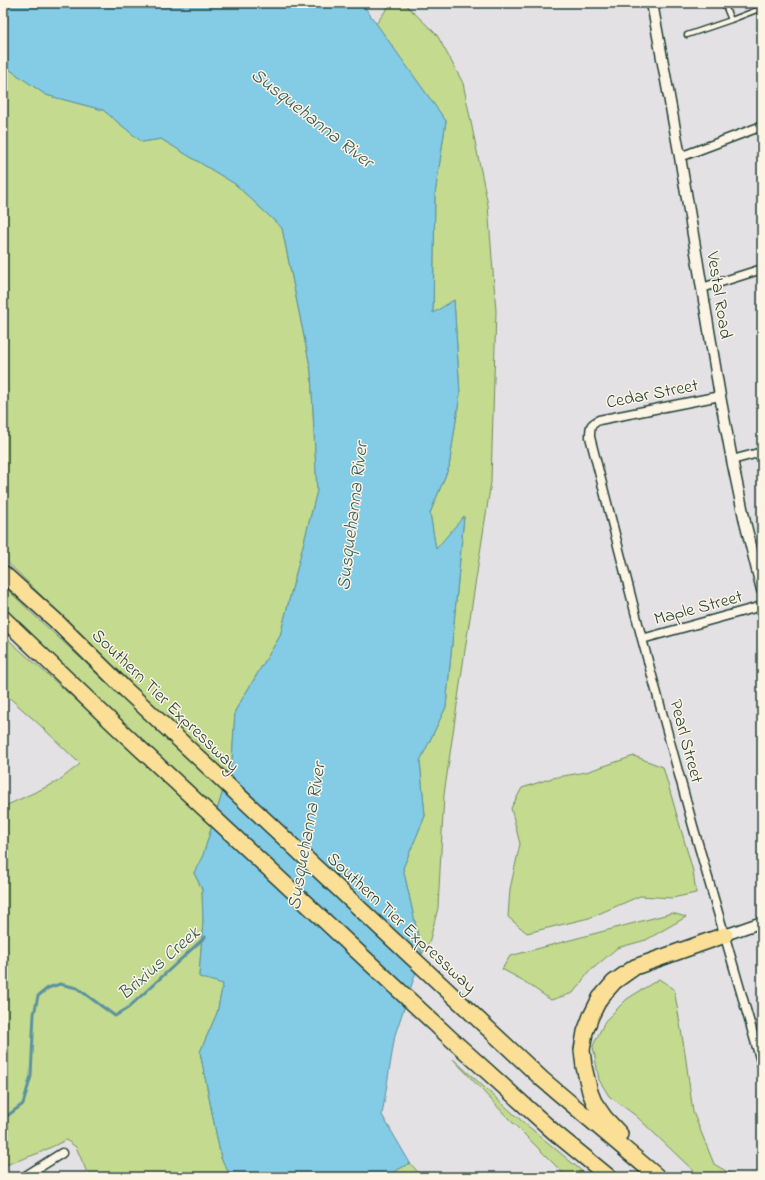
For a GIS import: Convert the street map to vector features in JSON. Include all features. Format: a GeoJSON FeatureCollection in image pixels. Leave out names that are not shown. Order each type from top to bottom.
{"type":"FeatureCollection","features":[{"type":"Feature","properties":{"kind":"highway","name":"Southern Tier Expressway"},"geometry":{"type":"LineString","coordinates":[[3,573],[454,998],[542,1079],[659,1177]]}},
{"type":"Feature","properties":{"kind":"highway"},"geometry":{"type":"LineString","coordinates":[[3,618],[118,728],[449,1037],[554,1132],[608,1177]]}},
{"type":"Feature","properties":{"kind":"highway"},"geometry":{"type":"LineString","coordinates":[[659,1177],[605,1118],[594,1102],[584,1067],[582,1050],[585,1032],[590,1016],[600,998],[614,982],[635,967],[725,935]]}},
{"type":"Feature","properties":{"kind":"street","name":"Vestal Road"},"geometry":{"type":"LineString","coordinates":[[652,4],[732,460],[745,522],[762,590]]}},
{"type":"Feature","properties":{"kind":"street"},"geometry":{"type":"LineString","coordinates":[[680,157],[762,126]]}},
{"type":"Feature","properties":{"kind":"street"},"geometry":{"type":"LineString","coordinates":[[702,288],[762,269]]}},
{"type":"Feature","properties":{"kind":"street","name":"Cedar Street"},"geometry":{"type":"LineString","coordinates":[[592,424],[599,420],[720,396]]}},
{"type":"Feature","properties":{"kind":"street","name":"Pearl Street"},"geometry":{"type":"LineString","coordinates":[[592,424],[590,428],[590,437],[642,638],[762,1065]]}},
{"type":"Feature","properties":{"kind":"street"},"geometry":{"type":"LineString","coordinates":[[732,460],[762,452]]}},
{"type":"Feature","properties":{"kind":"street","name":"Maple Street"},"geometry":{"type":"LineString","coordinates":[[642,638],[762,606]]}},
{"type":"Feature","properties":{"kind":"street"},"geometry":{"type":"LineString","coordinates":[[725,935],[762,922]]}},
{"type":"Feature","properties":{"kind":"street"},"geometry":{"type":"LineString","coordinates":[[24,1177],[62,1153]]}},
{"type":"Feature","properties":{"kind":"lane"},"geometry":{"type":"LineString","coordinates":[[652,4],[667,3]]}},
{"type":"Feature","properties":{"kind":"lane"},"geometry":{"type":"LineString","coordinates":[[724,3],[730,20]]}},
{"type":"Feature","properties":{"kind":"lane"},"geometry":{"type":"LineString","coordinates":[[687,35],[762,8]]}},
{"type":"Feature","properties":{"kind":"green space"},"geometry":{"type":"Polygon","coordinates":[[[391,3],[406,5],[437,35],[463,83],[488,205],[496,311],[491,482],[444,795],[438,908],[429,943],[422,954],[403,868],[425,816],[420,761],[446,707],[464,517],[436,550],[430,513],[449,467],[460,394],[454,300],[433,314],[435,194],[446,121],[376,24],[391,3]]]}},
{"type":"Feature","properties":{"kind":"green space"},"geometry":{"type":"Polygon","coordinates":[[[3,65],[46,95],[103,110],[142,142],[161,139],[235,184],[282,228],[311,371],[317,491],[280,636],[235,711],[232,762],[227,778],[3,558],[3,65]]]}},
{"type":"Feature","properties":{"kind":"green space"},"geometry":{"type":"Polygon","coordinates":[[[3,585],[223,790],[216,814],[121,721],[3,610],[3,585]]]}},
{"type":"Feature","properties":{"kind":"green space"},"geometry":{"type":"Polygon","coordinates":[[[3,635],[213,822],[203,856],[194,873],[202,889],[203,921],[199,976],[223,984],[217,1013],[200,1052],[221,1158],[231,1177],[140,1177],[133,1174],[131,1177],[89,1177],[76,1147],[66,1140],[39,1153],[3,1166],[3,807],[57,782],[80,764],[3,692],[3,635]]]}},
{"type":"Feature","properties":{"kind":"green space"},"geometry":{"type":"Polygon","coordinates":[[[634,756],[663,767],[693,871],[696,893],[672,898],[640,896],[589,918],[527,933],[508,917],[510,889],[520,844],[511,808],[522,788],[552,778],[586,772],[634,756]]]}},
{"type":"Feature","properties":{"kind":"green space"},"geometry":{"type":"Polygon","coordinates":[[[672,913],[686,917],[646,940],[617,948],[589,972],[573,993],[551,1000],[522,980],[502,969],[510,956],[672,913]]]}},
{"type":"Feature","properties":{"kind":"green space"},"geometry":{"type":"Polygon","coordinates":[[[659,979],[674,989],[693,1112],[714,1164],[736,1177],[700,1177],[635,1115],[609,1096],[599,1080],[593,1046],[605,1021],[627,999],[659,979]]]}},
{"type":"Feature","properties":{"kind":"green space"},"geometry":{"type":"Polygon","coordinates":[[[453,1059],[516,1116],[589,1177],[567,1177],[508,1118],[453,1059]]]}},
{"type":"Feature","properties":{"kind":"green space"},"geometry":{"type":"Polygon","coordinates":[[[410,1163],[422,1177],[391,1177],[389,1174],[410,1163]]]}},
{"type":"Feature","properties":{"kind":"water","name":"Susquehanna River"},"geometry":{"type":"Polygon","coordinates":[[[3,3],[358,3],[363,5],[446,121],[435,194],[433,313],[454,300],[460,394],[449,467],[430,513],[436,549],[464,516],[446,707],[420,761],[425,816],[403,868],[422,954],[395,1035],[382,1115],[410,1163],[390,1174],[391,1177],[231,1177],[221,1158],[200,1052],[217,1013],[223,984],[199,977],[203,921],[202,889],[194,873],[203,855],[232,762],[235,711],[280,636],[317,491],[311,371],[282,228],[235,184],[161,139],[142,142],[103,110],[46,95],[3,65],[3,3]]]}},
{"type":"Feature","properties":{"kind":"waterway","name":"Brixius Creek"},"geometry":{"type":"LineString","coordinates":[[3,1119],[23,1104],[31,1076],[34,1014],[38,996],[48,988],[60,984],[77,988],[115,1016],[128,1008],[205,937]]}}]}
